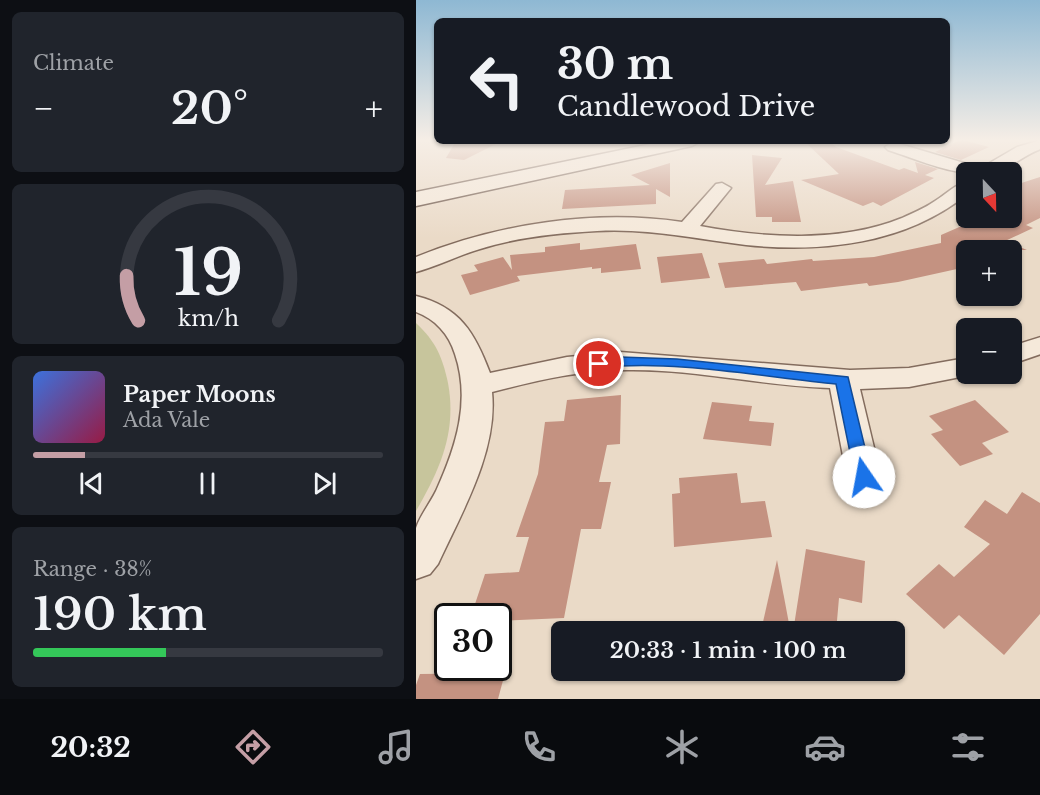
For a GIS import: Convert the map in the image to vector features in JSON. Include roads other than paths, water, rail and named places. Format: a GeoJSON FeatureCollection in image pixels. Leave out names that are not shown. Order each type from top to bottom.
{"type":"FeatureCollection","features":[{"type":"Feature","properties":{"kind":"street"},"geometry":{"type":"LineString","coordinates":[[416,190],[499,173]]}},
{"type":"Feature","properties":{"kind":"street"},"geometry":{"type":"LineString","coordinates":[[416,199],[542,173]]}},
{"type":"Feature","properties":{"kind":"street"},"geometry":{"type":"LineString","coordinates":[[687,229],[722,188]]}},
{"type":"Feature","properties":{"kind":"street"},"geometry":{"type":"LineString","coordinates":[[416,265],[483,242],[580,225],[621,224],[687,229],[772,241],[830,239],[902,225],[929,213],[956,194]]}},
{"type":"Feature","properties":{"kind":"street"},"geometry":{"type":"LineString","coordinates":[[416,303],[444,316],[467,347],[480,385],[478,413],[464,468],[424,552],[416,561]]}},
{"type":"Feature","properties":{"kind":"street"},"geometry":{"type":"LineString","coordinates":[[1022,351],[1040,345]]}},
{"type":"Feature","properties":{"kind":"street"},"geometry":{"type":"LineString","coordinates":[[480,385],[558,369],[620,361],[677,364],[843,380],[898,377],[956,368]]}},
{"type":"Feature","properties":{"kind":"street"},"geometry":{"type":"LineString","coordinates":[[843,380],[864,477]]}}]}
